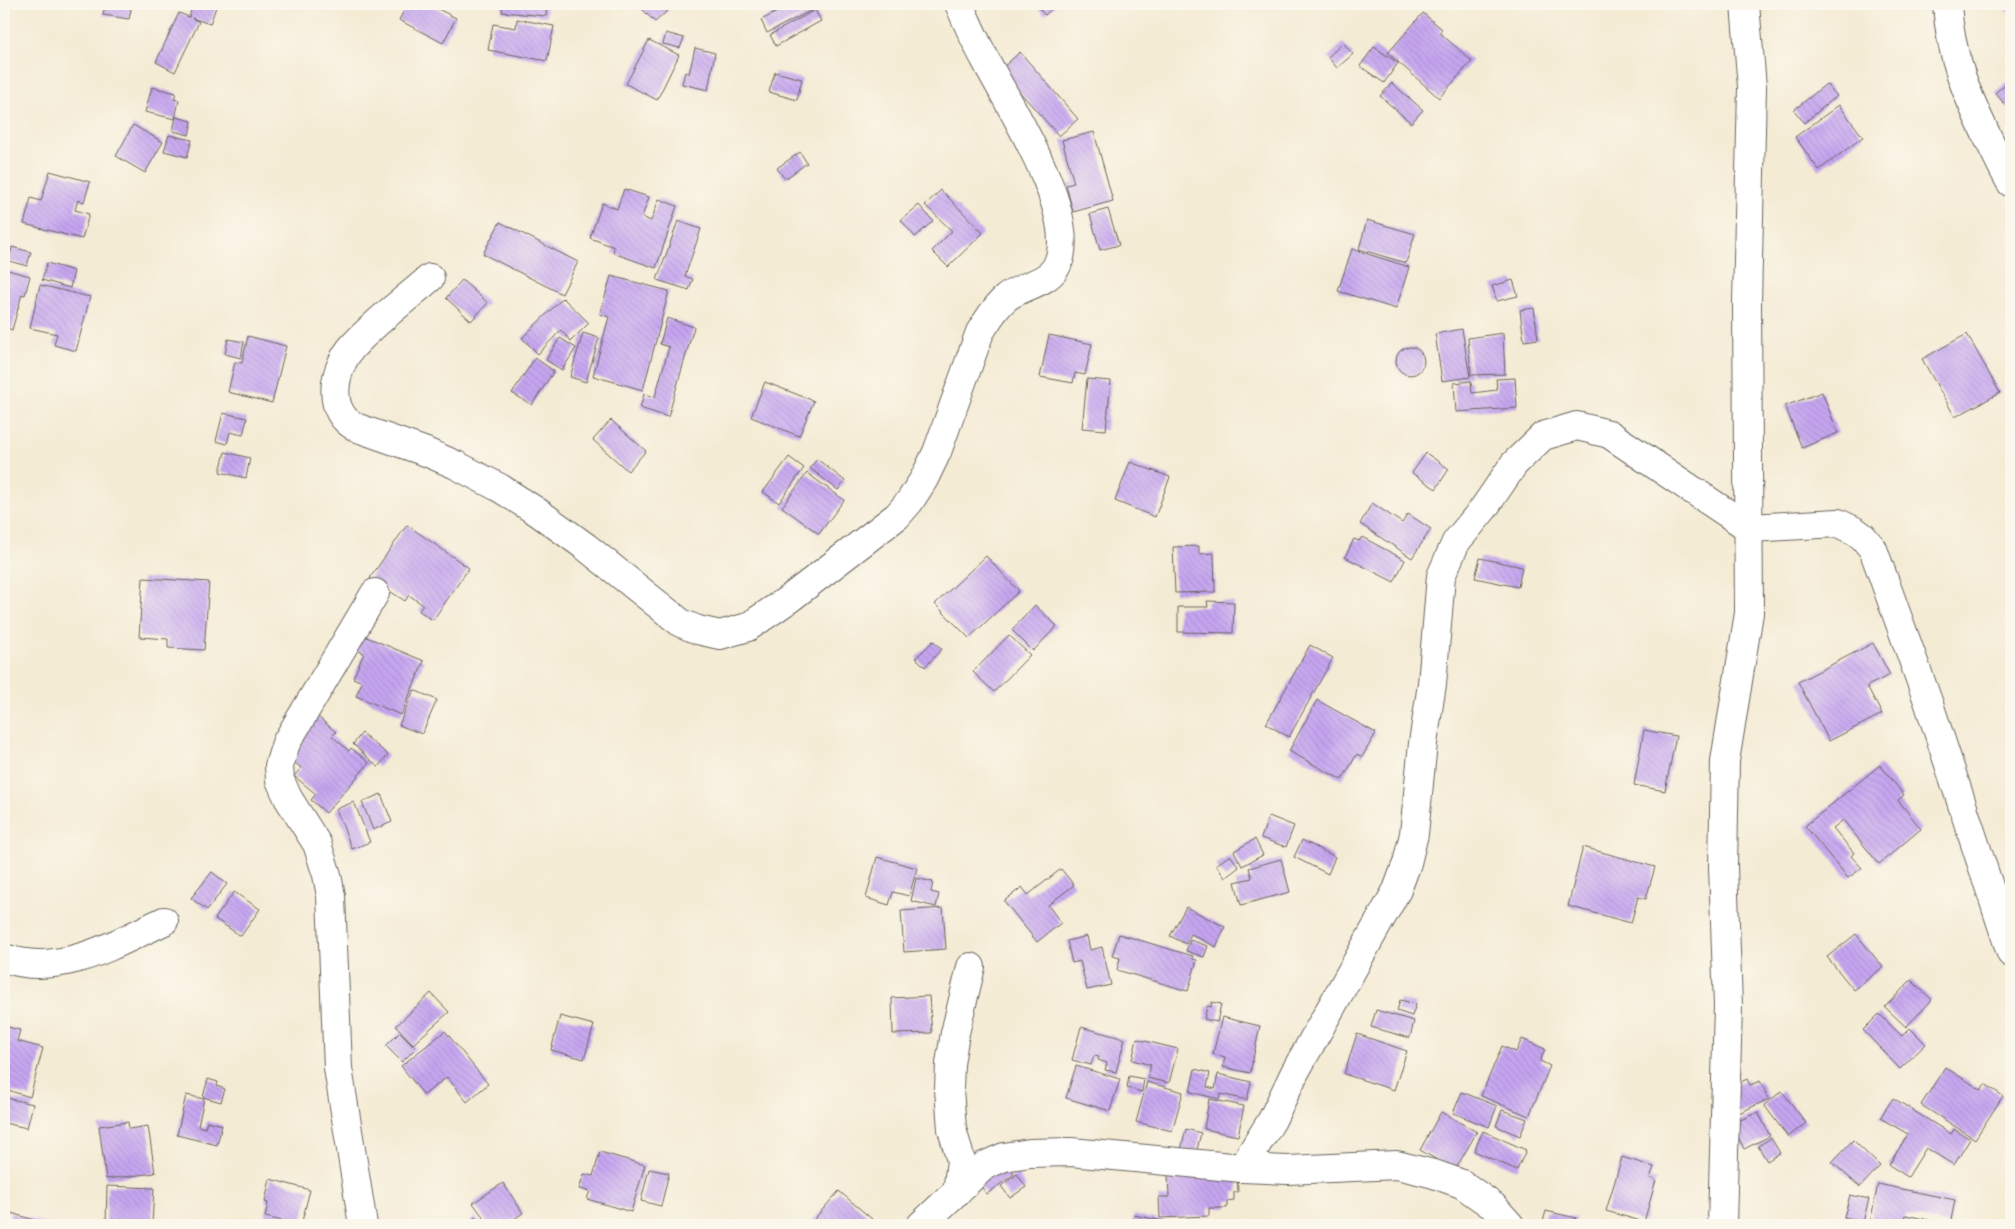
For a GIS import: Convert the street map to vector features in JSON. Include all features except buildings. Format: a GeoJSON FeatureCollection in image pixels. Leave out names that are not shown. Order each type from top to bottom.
{"type":"FeatureCollection","features":[{"type":"Feature","properties":{"kind":"street"},"geometry":{"type":"LineString","coordinates":[[430,278],[364,335],[348,352],[340,371],[335,393],[336,405],[345,420],[350,425],[426,452],[456,465],[500,488],[586,547],[681,623],[698,630],[720,635],[748,627],[789,599],[904,509],[924,479],[937,452],[977,341],[992,314],[1005,298],[1017,290],[1035,284],[1049,275],[1058,264],[1061,252],[1060,221],[1044,170],[983,57],[959,4]]}},
{"type":"Feature","properties":{"kind":"street"},"geometry":{"type":"LineString","coordinates":[[1722,1225],[1728,1006],[1723,868],[1726,761],[1749,613],[1747,303],[1752,87],[1745,4]]}},
{"type":"Feature","properties":{"kind":"street"},"geometry":{"type":"LineString","coordinates":[[1947,4],[1948,30],[1957,65],[1977,115],[2011,183]]}},
{"type":"Feature","properties":{"kind":"street"},"geometry":{"type":"LineString","coordinates":[[1242,1168],[1272,1120],[1295,1072],[1397,890],[1407,863],[1414,834],[1423,743],[1432,684],[1441,576],[1456,542],[1484,508],[1514,464],[1543,436],[1577,426],[1609,434],[1749,528],[1838,523],[1855,531],[1873,549],[1929,704],[2011,953]]}},
{"type":"Feature","properties":{"kind":"street"},"geometry":{"type":"LineString","coordinates":[[363,1225],[338,1068],[332,919],[327,875],[317,844],[282,787],[279,766],[286,743],[375,593]]}},
{"type":"Feature","properties":{"kind":"street"},"geometry":{"type":"LineString","coordinates":[[4,958],[27,964],[48,965],[91,954],[164,921]]}},
{"type":"Feature","properties":{"kind":"street"},"geometry":{"type":"LineString","coordinates":[[957,1192],[961,1162],[952,1129],[949,1089],[950,1064],[955,1033],[971,967]]}},
{"type":"Feature","properties":{"kind":"street"},"geometry":{"type":"LineString","coordinates":[[921,1225],[984,1166],[1004,1157],[1030,1153],[1071,1152],[1242,1168],[1288,1170],[1397,1165],[1434,1174],[1462,1184],[1493,1206],[1510,1225]]}}]}
